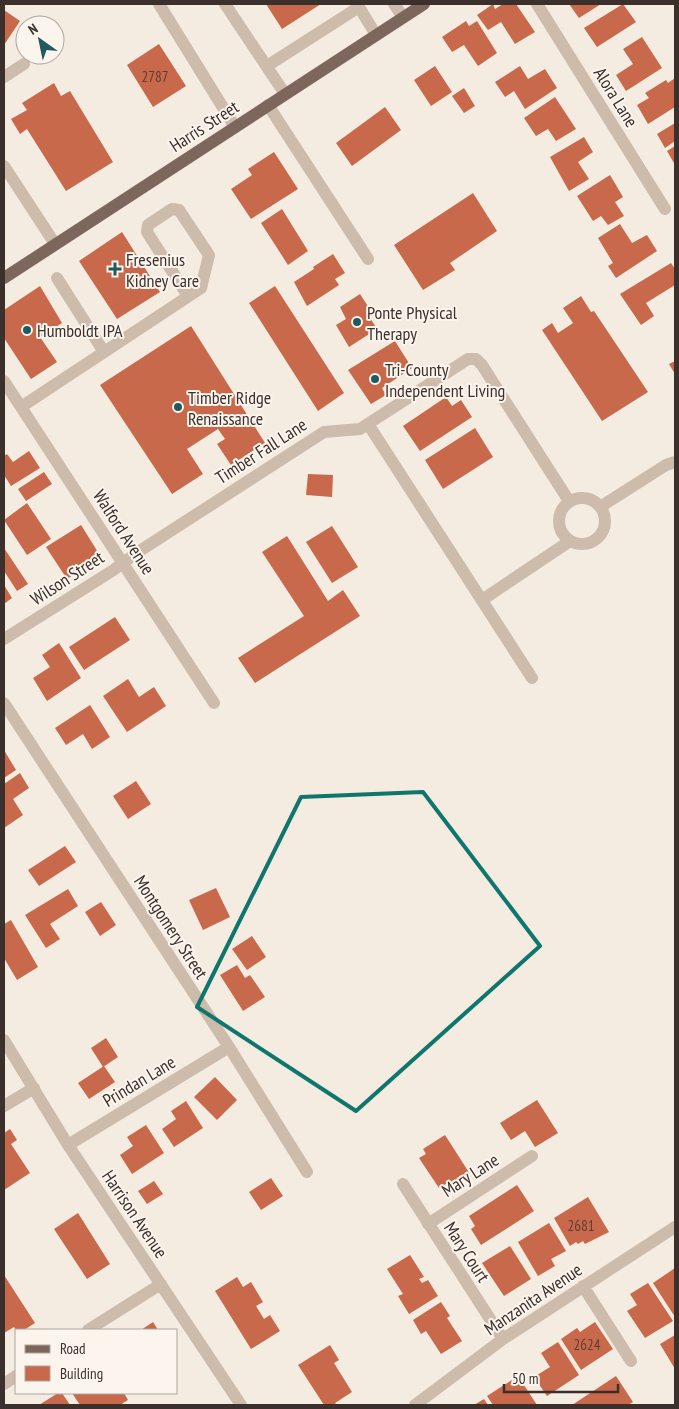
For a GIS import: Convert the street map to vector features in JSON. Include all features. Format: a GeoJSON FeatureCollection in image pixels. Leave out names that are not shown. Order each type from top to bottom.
{"type":"FeatureCollection","features":[{"type":"Feature","properties":{"kind":"main road","name":"Harris Street"},"geometry":{"type":"LineString","coordinates":[[4,278],[424,4]]}},
{"type":"Feature","properties":{"kind":"street"},"geometry":{"type":"LineString","coordinates":[[160,4],[235,127]]}},
{"type":"Feature","properties":{"kind":"street"},"geometry":{"type":"LineString","coordinates":[[225,4],[285,94]]}},
{"type":"Feature","properties":{"kind":"street"},"geometry":{"type":"LineString","coordinates":[[394,4],[403,18]]}},
{"type":"Feature","properties":{"kind":"street","name":"Alora Lane"},"geometry":{"type":"LineString","coordinates":[[537,4],[665,209]]}},
{"type":"Feature","properties":{"kind":"street"},"geometry":{"type":"LineString","coordinates":[[267,66],[359,7],[376,35]]}},
{"type":"Feature","properties":{"kind":"street"},"geometry":{"type":"LineString","coordinates":[[4,77],[22,65]]}},
{"type":"Feature","properties":{"kind":"street"},"geometry":{"type":"LineString","coordinates":[[268,105],[368,260]]}},
{"type":"Feature","properties":{"kind":"street"},"geometry":{"type":"LineString","coordinates":[[4,166],[55,244]]}},
{"type":"Feature","properties":{"kind":"street"},"geometry":{"type":"LineString","coordinates":[[21,407],[201,288],[209,255],[180,210],[172,209],[148,225],[147,232],[188,296]]}},
{"type":"Feature","properties":{"kind":"street"},"geometry":{"type":"LineString","coordinates":[[57,278],[104,352]]}},
{"type":"Feature","properties":{"kind":"street","name":"Timber Fall Lane"},"geometry":{"type":"LineString","coordinates":[[123,562],[324,432],[360,429],[468,359],[476,359],[482,365],[569,501]]}},
{"type":"Feature","properties":{"kind":"street","name":"Walford Avenue"},"geometry":{"type":"LineString","coordinates":[[4,381],[214,703]]}},
{"type":"Feature","properties":{"kind":"street"},"geometry":{"type":"LineString","coordinates":[[368,424],[532,678]]}},
{"type":"Feature","properties":{"kind":"street"},"geometry":{"type":"LineString","coordinates":[[600,507],[666,465],[675,462]]}},
{"type":"Feature","properties":{"kind":"street"},"geometry":{"type":"LineString","coordinates":[[582,498],[589,499],[600,507],[604,514],[605,522],[603,530],[593,541],[577,544],[564,536],[558,522],[559,514],[569,501],[582,498]]}},
{"type":"Feature","properties":{"kind":"street"},"geometry":{"type":"LineString","coordinates":[[482,600],[570,541]]}},
{"type":"Feature","properties":{"kind":"street","name":"Wilson Street"},"geometry":{"type":"LineString","coordinates":[[4,639],[123,562]]}},
{"type":"Feature","properties":{"kind":"street","name":"Montgomery Street"},"geometry":{"type":"LineString","coordinates":[[4,703],[229,1047],[307,1172]]}},
{"type":"Feature","properties":{"kind":"street","name":"Harrison Avenue"},"geometry":{"type":"LineString","coordinates":[[4,1040],[68,1145],[241,1405]]}},
{"type":"Feature","properties":{"kind":"street","name":"Prindan Lane"},"geometry":{"type":"LineString","coordinates":[[68,1145],[229,1047]]}},
{"type":"Feature","properties":{"kind":"street"},"geometry":{"type":"LineString","coordinates":[[4,1106],[34,1088]]}},
{"type":"Feature","properties":{"kind":"street","name":"Mary Lane"},"geometry":{"type":"LineString","coordinates":[[428,1224],[532,1156]]}},
{"type":"Feature","properties":{"kind":"street","name":"Mary Court"},"geometry":{"type":"LineString","coordinates":[[403,1184],[503,1339]]}},
{"type":"Feature","properties":{"kind":"street","name":"Manzanita Avenue"},"geometry":{"type":"LineString","coordinates":[[422,1403],[503,1339],[675,1227]]}},
{"type":"Feature","properties":{"kind":"street"},"geometry":{"type":"LineString","coordinates":[[90,1329],[160,1284]]}},
{"type":"Feature","properties":{"kind":"street"},"geometry":{"type":"LineString","coordinates":[[584,1286],[631,1361]]}},
{"type":"Feature","properties":{"kind":"street"},"geometry":{"type":"LineString","coordinates":[[4,1384],[15,1377]]}},
{"type":"Feature","properties":{"kind":"highlighted area"},"geometry":{"type":"Polygon","coordinates":[[[423,792],[540,946],[356,1111],[197,1007],[301,797],[423,792]]]}},
{"type":"Feature","properties":{"kind":"building"},"geometry":{"type":"Polygon","coordinates":[[[266,4],[321,4],[282,29],[266,4]]]}},
{"type":"Feature","properties":{"kind":"building"},"geometry":{"type":"Polygon","coordinates":[[[493,4],[495,9],[503,4],[516,4],[535,32],[515,44],[501,22],[488,30],[477,15],[493,4]]]}},
{"type":"Feature","properties":{"kind":"building"},"geometry":{"type":"Polygon","coordinates":[[[569,4],[601,4],[579,18],[569,4]]]}},
{"type":"Feature","properties":{"kind":"building"},"geometry":{"type":"Polygon","coordinates":[[[623,4],[636,22],[597,47],[584,28],[623,4]]]}},
{"type":"Feature","properties":{"kind":"building"},"geometry":{"type":"Polygon","coordinates":[[[4,10],[15,18],[15,28],[4,45],[4,10]]]}},
{"type":"Feature","properties":{"kind":"building"},"geometry":{"type":"Polygon","coordinates":[[[466,21],[469,26],[477,21],[497,53],[478,66],[464,45],[452,52],[442,37],[466,21]]]}},
{"type":"Feature","properties":{"kind":"building"},"geometry":{"type":"Polygon","coordinates":[[[642,37],[662,68],[626,91],[616,75],[633,64],[623,49],[642,37]]]}},
{"type":"Feature","properties":{"kind":"building"},"geometry":{"type":"Polygon","coordinates":[[[159,44],[186,86],[153,107],[127,65],[159,44]]]}},
{"type":"Feature","properties":{"kind":"building"},"geometry":{"type":"Polygon","coordinates":[[[435,66],[452,92],[431,106],[414,80],[435,66]]]}},
{"type":"Feature","properties":{"kind":"building"},"geometry":{"type":"Polygon","coordinates":[[[520,66],[528,79],[545,69],[557,88],[525,109],[514,91],[505,97],[495,82],[520,66]]]}},
{"type":"Feature","properties":{"kind":"building"},"geometry":{"type":"Polygon","coordinates":[[[675,78],[675,107],[648,124],[637,105],[649,98],[645,93],[666,80],[668,83],[675,78]]]}},
{"type":"Feature","properties":{"kind":"building"},"geometry":{"type":"Polygon","coordinates":[[[54,83],[61,96],[70,91],[113,162],[66,191],[27,129],[20,134],[11,119],[27,110],[22,103],[54,83]]]}},
{"type":"Feature","properties":{"kind":"building"},"geometry":{"type":"Polygon","coordinates":[[[464,88],[475,106],[464,113],[452,96],[464,88]]]}},
{"type":"Feature","properties":{"kind":"building"},"geometry":{"type":"Polygon","coordinates":[[[555,97],[576,129],[556,141],[548,129],[536,136],[524,118],[555,97]]]}},
{"type":"Feature","properties":{"kind":"building"},"geometry":{"type":"Polygon","coordinates":[[[385,107],[401,130],[352,166],[336,143],[385,107]]]}},
{"type":"Feature","properties":{"kind":"building"},"geometry":{"type":"Polygon","coordinates":[[[675,123],[675,141],[665,148],[657,134],[675,123]]]}},
{"type":"Feature","properties":{"kind":"building"},"geometry":{"type":"Polygon","coordinates":[[[584,137],[593,152],[578,162],[589,179],[569,191],[550,157],[584,137]]]}},
{"type":"Feature","properties":{"kind":"building"},"geometry":{"type":"Polygon","coordinates":[[[675,146],[675,165],[667,151],[675,146]]]}},
{"type":"Feature","properties":{"kind":"building"},"geometry":{"type":"Polygon","coordinates":[[[274,152],[298,189],[251,219],[231,189],[252,175],[248,169],[274,152]]]}},
{"type":"Feature","properties":{"kind":"building"},"geometry":{"type":"Polygon","coordinates":[[[610,175],[623,197],[615,202],[624,216],[608,225],[601,216],[593,221],[577,196],[610,175]]]}},
{"type":"Feature","properties":{"kind":"building"},"geometry":{"type":"Polygon","coordinates":[[[473,193],[497,231],[450,263],[455,270],[423,290],[394,245],[473,193]]]}},
{"type":"Feature","properties":{"kind":"building"},"geometry":{"type":"Polygon","coordinates":[[[282,209],[308,251],[288,265],[261,223],[282,209]]]}},
{"type":"Feature","properties":{"kind":"building"},"geometry":{"type":"Polygon","coordinates":[[[620,224],[632,243],[647,235],[657,251],[616,278],[608,266],[613,263],[598,238],[620,224]]]}},
{"type":"Feature","properties":{"kind":"building","name":"Fresenius Kidney Care"},"geometry":{"type":"Polygon","coordinates":[[[122,232],[160,292],[117,319],[79,261],[122,232]]]}},
{"type":"Feature","properties":{"kind":"building"},"geometry":{"type":"Polygon","coordinates":[[[333,254],[345,273],[335,279],[339,285],[307,306],[294,282],[333,254]]]}},
{"type":"Feature","properties":{"kind":"building"},"geometry":{"type":"Polygon","coordinates":[[[671,263],[675,269],[675,285],[646,303],[654,316],[641,325],[620,294],[671,263]]]}},
{"type":"Feature","properties":{"kind":"building","name":"Humboldt IPA"},"geometry":{"type":"Polygon","coordinates":[[[40,286],[62,323],[40,337],[57,362],[31,379],[4,338],[4,310],[40,286]]]}},
{"type":"Feature","properties":{"kind":"building"},"geometry":{"type":"Polygon","coordinates":[[[275,286],[344,393],[318,411],[249,303],[275,286]]]}},
{"type":"Feature","properties":{"kind":"building","name":"Ponte Physical Therapy"},"geometry":{"type":"Polygon","coordinates":[[[360,294],[371,311],[367,313],[377,329],[349,347],[336,325],[346,319],[340,307],[360,294]]]}},
{"type":"Feature","properties":{"kind":"building"},"geometry":{"type":"Polygon","coordinates":[[[581,296],[591,312],[594,311],[648,392],[602,421],[542,330],[552,323],[558,333],[573,323],[563,308],[581,296]]]}},
{"type":"Feature","properties":{"kind":"building","name":"Timber Ridge Renaissance"},"geometry":{"type":"Polygon","coordinates":[[[191,326],[265,443],[231,465],[217,444],[225,439],[218,429],[187,449],[203,474],[172,494],[100,385],[191,326]]]}},
{"type":"Feature","properties":{"kind":"building","name":"Tri-County Independent Living"},"geometry":{"type":"Polygon","coordinates":[[[395,341],[412,368],[382,388],[386,395],[371,404],[348,370],[395,341]]]}},
{"type":"Feature","properties":{"kind":"building"},"geometry":{"type":"Polygon","coordinates":[[[675,361],[675,374],[669,364],[675,361]]]}},
{"type":"Feature","properties":{"kind":"building"},"geometry":{"type":"Polygon","coordinates":[[[446,397],[452,406],[461,400],[472,417],[420,451],[403,426],[446,397]]]}},
{"type":"Feature","properties":{"kind":"building"},"geometry":{"type":"Polygon","coordinates":[[[475,428],[493,457],[443,489],[425,460],[475,428]]]}},
{"type":"Feature","properties":{"kind":"building"},"geometry":{"type":"Polygon","coordinates":[[[29,451],[40,468],[11,486],[4,475],[4,456],[7,454],[13,462],[29,451]]]}},
{"type":"Feature","properties":{"kind":"building"},"geometry":{"type":"Polygon","coordinates":[[[44,472],[52,484],[26,501],[18,489],[44,472]]]}},
{"type":"Feature","properties":{"kind":"building"},"geometry":{"type":"Polygon","coordinates":[[[308,474],[333,475],[332,497],[306,495],[308,474]]]}},
{"type":"Feature","properties":{"kind":"building"},"geometry":{"type":"Polygon","coordinates":[[[27,503],[51,539],[27,555],[4,520],[27,503]]]}},
{"type":"Feature","properties":{"kind":"building"},"geometry":{"type":"Polygon","coordinates":[[[81,525],[101,557],[67,579],[46,547],[81,525]]]}},
{"type":"Feature","properties":{"kind":"building"},"geometry":{"type":"Polygon","coordinates":[[[332,526],[358,567],[332,583],[306,542],[332,526]]]}},
{"type":"Feature","properties":{"kind":"building"},"geometry":{"type":"Polygon","coordinates":[[[287,536],[328,601],[343,590],[360,616],[255,683],[238,658],[304,616],[262,552],[287,536]]]}},
{"type":"Feature","properties":{"kind":"building"},"geometry":{"type":"Polygon","coordinates":[[[4,548],[28,584],[17,591],[4,571],[4,548]]]}},
{"type":"Feature","properties":{"kind":"building"},"geometry":{"type":"Polygon","coordinates":[[[4,585],[12,598],[4,604],[4,585]]]}},
{"type":"Feature","properties":{"kind":"building"},"geometry":{"type":"Polygon","coordinates":[[[115,617],[130,640],[84,670],[69,647],[115,617]]]}},
{"type":"Feature","properties":{"kind":"building"},"geometry":{"type":"Polygon","coordinates":[[[59,643],[81,678],[47,701],[33,678],[50,667],[42,655],[59,643]]]}},
{"type":"Feature","properties":{"kind":"building"},"geometry":{"type":"Polygon","coordinates":[[[128,679],[139,697],[154,687],[166,706],[127,732],[103,696],[128,679]]]}},
{"type":"Feature","properties":{"kind":"building"},"geometry":{"type":"Polygon","coordinates":[[[90,705],[110,737],[92,749],[83,734],[66,745],[55,728],[90,705]]]}},
{"type":"Feature","properties":{"kind":"building"},"geometry":{"type":"Polygon","coordinates":[[[4,750],[16,770],[4,778],[4,750]]]}},
{"type":"Feature","properties":{"kind":"building"},"geometry":{"type":"Polygon","coordinates":[[[20,773],[29,788],[13,799],[23,815],[4,828],[4,784],[20,773]]]}},
{"type":"Feature","properties":{"kind":"building"},"geometry":{"type":"Polygon","coordinates":[[[136,781],[151,804],[128,819],[113,796],[136,781]]]}},
{"type":"Feature","properties":{"kind":"building"},"geometry":{"type":"Polygon","coordinates":[[[65,846],[76,862],[39,886],[28,870],[65,846]]]}},
{"type":"Feature","properties":{"kind":"building"},"geometry":{"type":"Polygon","coordinates":[[[216,888],[230,917],[203,930],[189,900],[216,888]]]}},
{"type":"Feature","properties":{"kind":"building"},"geometry":{"type":"Polygon","coordinates":[[[68,889],[78,906],[50,924],[60,939],[46,948],[25,915],[68,889]]]}},
{"type":"Feature","properties":{"kind":"building"},"geometry":{"type":"Polygon","coordinates":[[[101,902],[116,925],[100,936],[85,912],[101,902]]]}},
{"type":"Feature","properties":{"kind":"building"},"geometry":{"type":"Polygon","coordinates":[[[11,920],[38,967],[17,980],[4,958],[4,924],[11,920]]]}},
{"type":"Feature","properties":{"kind":"building"},"geometry":{"type":"Polygon","coordinates":[[[252,936],[266,957],[247,970],[232,949],[252,936]]]}},
{"type":"Feature","properties":{"kind":"building"},"geometry":{"type":"Polygon","coordinates":[[[237,965],[245,978],[250,975],[265,997],[243,1011],[220,975],[237,965]]]}},
{"type":"Feature","properties":{"kind":"building"},"geometry":{"type":"Polygon","coordinates":[[[106,1038],[118,1057],[103,1067],[91,1048],[106,1038]]]}},
{"type":"Feature","properties":{"kind":"building"},"geometry":{"type":"Polygon","coordinates":[[[104,1066],[115,1082],[89,1099],[78,1083],[104,1066]]]}},
{"type":"Feature","properties":{"kind":"building"},"geometry":{"type":"Polygon","coordinates":[[[215,1077],[237,1100],[217,1120],[194,1097],[215,1077]]]}},
{"type":"Feature","properties":{"kind":"building"},"geometry":{"type":"Polygon","coordinates":[[[537,1100],[558,1133],[535,1147],[525,1131],[511,1140],[500,1123],[537,1100]]]}},
{"type":"Feature","properties":{"kind":"building"},"geometry":{"type":"Polygon","coordinates":[[[186,1101],[203,1128],[174,1147],[162,1129],[176,1119],[171,1111],[186,1101]]]}},
{"type":"Feature","properties":{"kind":"building"},"geometry":{"type":"Polygon","coordinates":[[[146,1125],[164,1153],[132,1174],[120,1155],[133,1146],[127,1137],[146,1125]]]}},
{"type":"Feature","properties":{"kind":"building"},"geometry":{"type":"Polygon","coordinates":[[[10,1129],[17,1140],[11,1144],[30,1173],[4,1190],[4,1133],[10,1129]]]}},
{"type":"Feature","properties":{"kind":"building"},"geometry":{"type":"Polygon","coordinates":[[[445,1135],[470,1174],[454,1185],[451,1181],[439,1188],[419,1158],[426,1154],[423,1149],[445,1135]]]}},
{"type":"Feature","properties":{"kind":"building"},"geometry":{"type":"Polygon","coordinates":[[[271,1178],[283,1196],[261,1210],[249,1192],[271,1178]]]}},
{"type":"Feature","properties":{"kind":"building"},"geometry":{"type":"Polygon","coordinates":[[[154,1181],[163,1194],[147,1204],[138,1191],[154,1181]]]}},
{"type":"Feature","properties":{"kind":"building"},"geometry":{"type":"Polygon","coordinates":[[[517,1185],[534,1211],[481,1245],[471,1229],[475,1226],[469,1216],[517,1185]]]}},
{"type":"Feature","properties":{"kind":"building"},"geometry":{"type":"Polygon","coordinates":[[[588,1197],[609,1232],[585,1244],[583,1241],[578,1244],[576,1242],[570,1246],[554,1218],[588,1197]]]}},
{"type":"Feature","properties":{"kind":"building"},"geometry":{"type":"Polygon","coordinates":[[[78,1213],[110,1264],[87,1279],[54,1229],[78,1213]]]}},
{"type":"Feature","properties":{"kind":"building"},"geometry":{"type":"Polygon","coordinates":[[[549,1223],[566,1251],[551,1259],[555,1266],[538,1276],[518,1242],[549,1223]]]}},
{"type":"Feature","properties":{"kind":"building"},"geometry":{"type":"Polygon","coordinates":[[[510,1246],[531,1279],[504,1296],[482,1263],[510,1246]]]}},
{"type":"Feature","properties":{"kind":"building"},"geometry":{"type":"Polygon","coordinates":[[[410,1255],[424,1277],[419,1279],[422,1283],[428,1280],[438,1296],[409,1314],[398,1296],[403,1294],[387,1269],[410,1255]]]}},
{"type":"Feature","properties":{"kind":"building"},"geometry":{"type":"Polygon","coordinates":[[[675,1268],[675,1317],[653,1283],[675,1268]]]}},
{"type":"Feature","properties":{"kind":"building"},"geometry":{"type":"Polygon","coordinates":[[[4,1275],[35,1323],[26,1329],[15,1329],[14,1327],[4,1333],[4,1275]]]}},
{"type":"Feature","properties":{"kind":"building"},"geometry":{"type":"Polygon","coordinates":[[[237,1277],[243,1287],[251,1282],[263,1302],[256,1306],[264,1319],[270,1315],[280,1331],[251,1349],[215,1291],[237,1277]]]}},
{"type":"Feature","properties":{"kind":"building"},"geometry":{"type":"Polygon","coordinates":[[[648,1283],[673,1321],[645,1338],[627,1311],[637,1305],[630,1294],[648,1283]]]}},
{"type":"Feature","properties":{"kind":"building"},"geometry":{"type":"Polygon","coordinates":[[[441,1302],[450,1316],[447,1318],[462,1341],[441,1354],[426,1331],[421,1334],[413,1320],[441,1302]]]}},
{"type":"Feature","properties":{"kind":"building"},"geometry":{"type":"Polygon","coordinates":[[[153,1322],[157,1329],[142,1329],[153,1322]]]}},
{"type":"Feature","properties":{"kind":"building"},"geometry":{"type":"Polygon","coordinates":[[[595,1322],[613,1349],[581,1370],[561,1339],[577,1328],[580,1332],[595,1322]]]}},
{"type":"Feature","properties":{"kind":"building"},"geometry":{"type":"Polygon","coordinates":[[[675,1335],[675,1369],[660,1344],[675,1335]]]}},
{"type":"Feature","properties":{"kind":"building"},"geometry":{"type":"Polygon","coordinates":[[[558,1342],[579,1375],[547,1396],[534,1377],[550,1367],[541,1353],[558,1342]]]}},
{"type":"Feature","properties":{"kind":"building"},"geometry":{"type":"Polygon","coordinates":[[[330,1345],[339,1360],[334,1363],[352,1392],[335,1403],[337,1405],[324,1405],[298,1365],[330,1345]]]}},
{"type":"Feature","properties":{"kind":"building"},"geometry":{"type":"Polygon","coordinates":[[[518,1376],[537,1405],[493,1405],[487,1396],[518,1376]]]}},
{"type":"Feature","properties":{"kind":"building"},"geometry":{"type":"Polygon","coordinates":[[[616,1376],[633,1402],[628,1405],[572,1405],[616,1376]]]}},
{"type":"Feature","properties":{"kind":"building"},"geometry":{"type":"Polygon","coordinates":[[[56,1394],[63,1394],[70,1405],[39,1405],[56,1394]]]}},
{"type":"Feature","properties":{"kind":"building"},"geometry":{"type":"Polygon","coordinates":[[[73,1394],[125,1394],[128,1400],[120,1405],[80,1405],[73,1394]]]}},
{"type":"Feature","properties":{"kind":"building"},"geometry":{"type":"Polygon","coordinates":[[[484,1399],[488,1405],[474,1405],[484,1399]]]}},
{"type":"Feature","properties":{"kind":"place","name":"Fresenius Kidney Care"},"geometry":{"type":"Point","coordinates":[115,269]}},
{"type":"Feature","properties":{"kind":"place","name":"Ponte Physical Therapy"},"geometry":{"type":"Point","coordinates":[357,322]}},
{"type":"Feature","properties":{"kind":"place","name":"Humboldt IPA"},"geometry":{"type":"Point","coordinates":[27,330]}},
{"type":"Feature","properties":{"kind":"place","name":"Tri-County Independent Living"},"geometry":{"type":"Point","coordinates":[375,379]}},
{"type":"Feature","properties":{"kind":"place","name":"Timber Ridge Renaissance"},"geometry":{"type":"Point","coordinates":[178,407]}}]}
